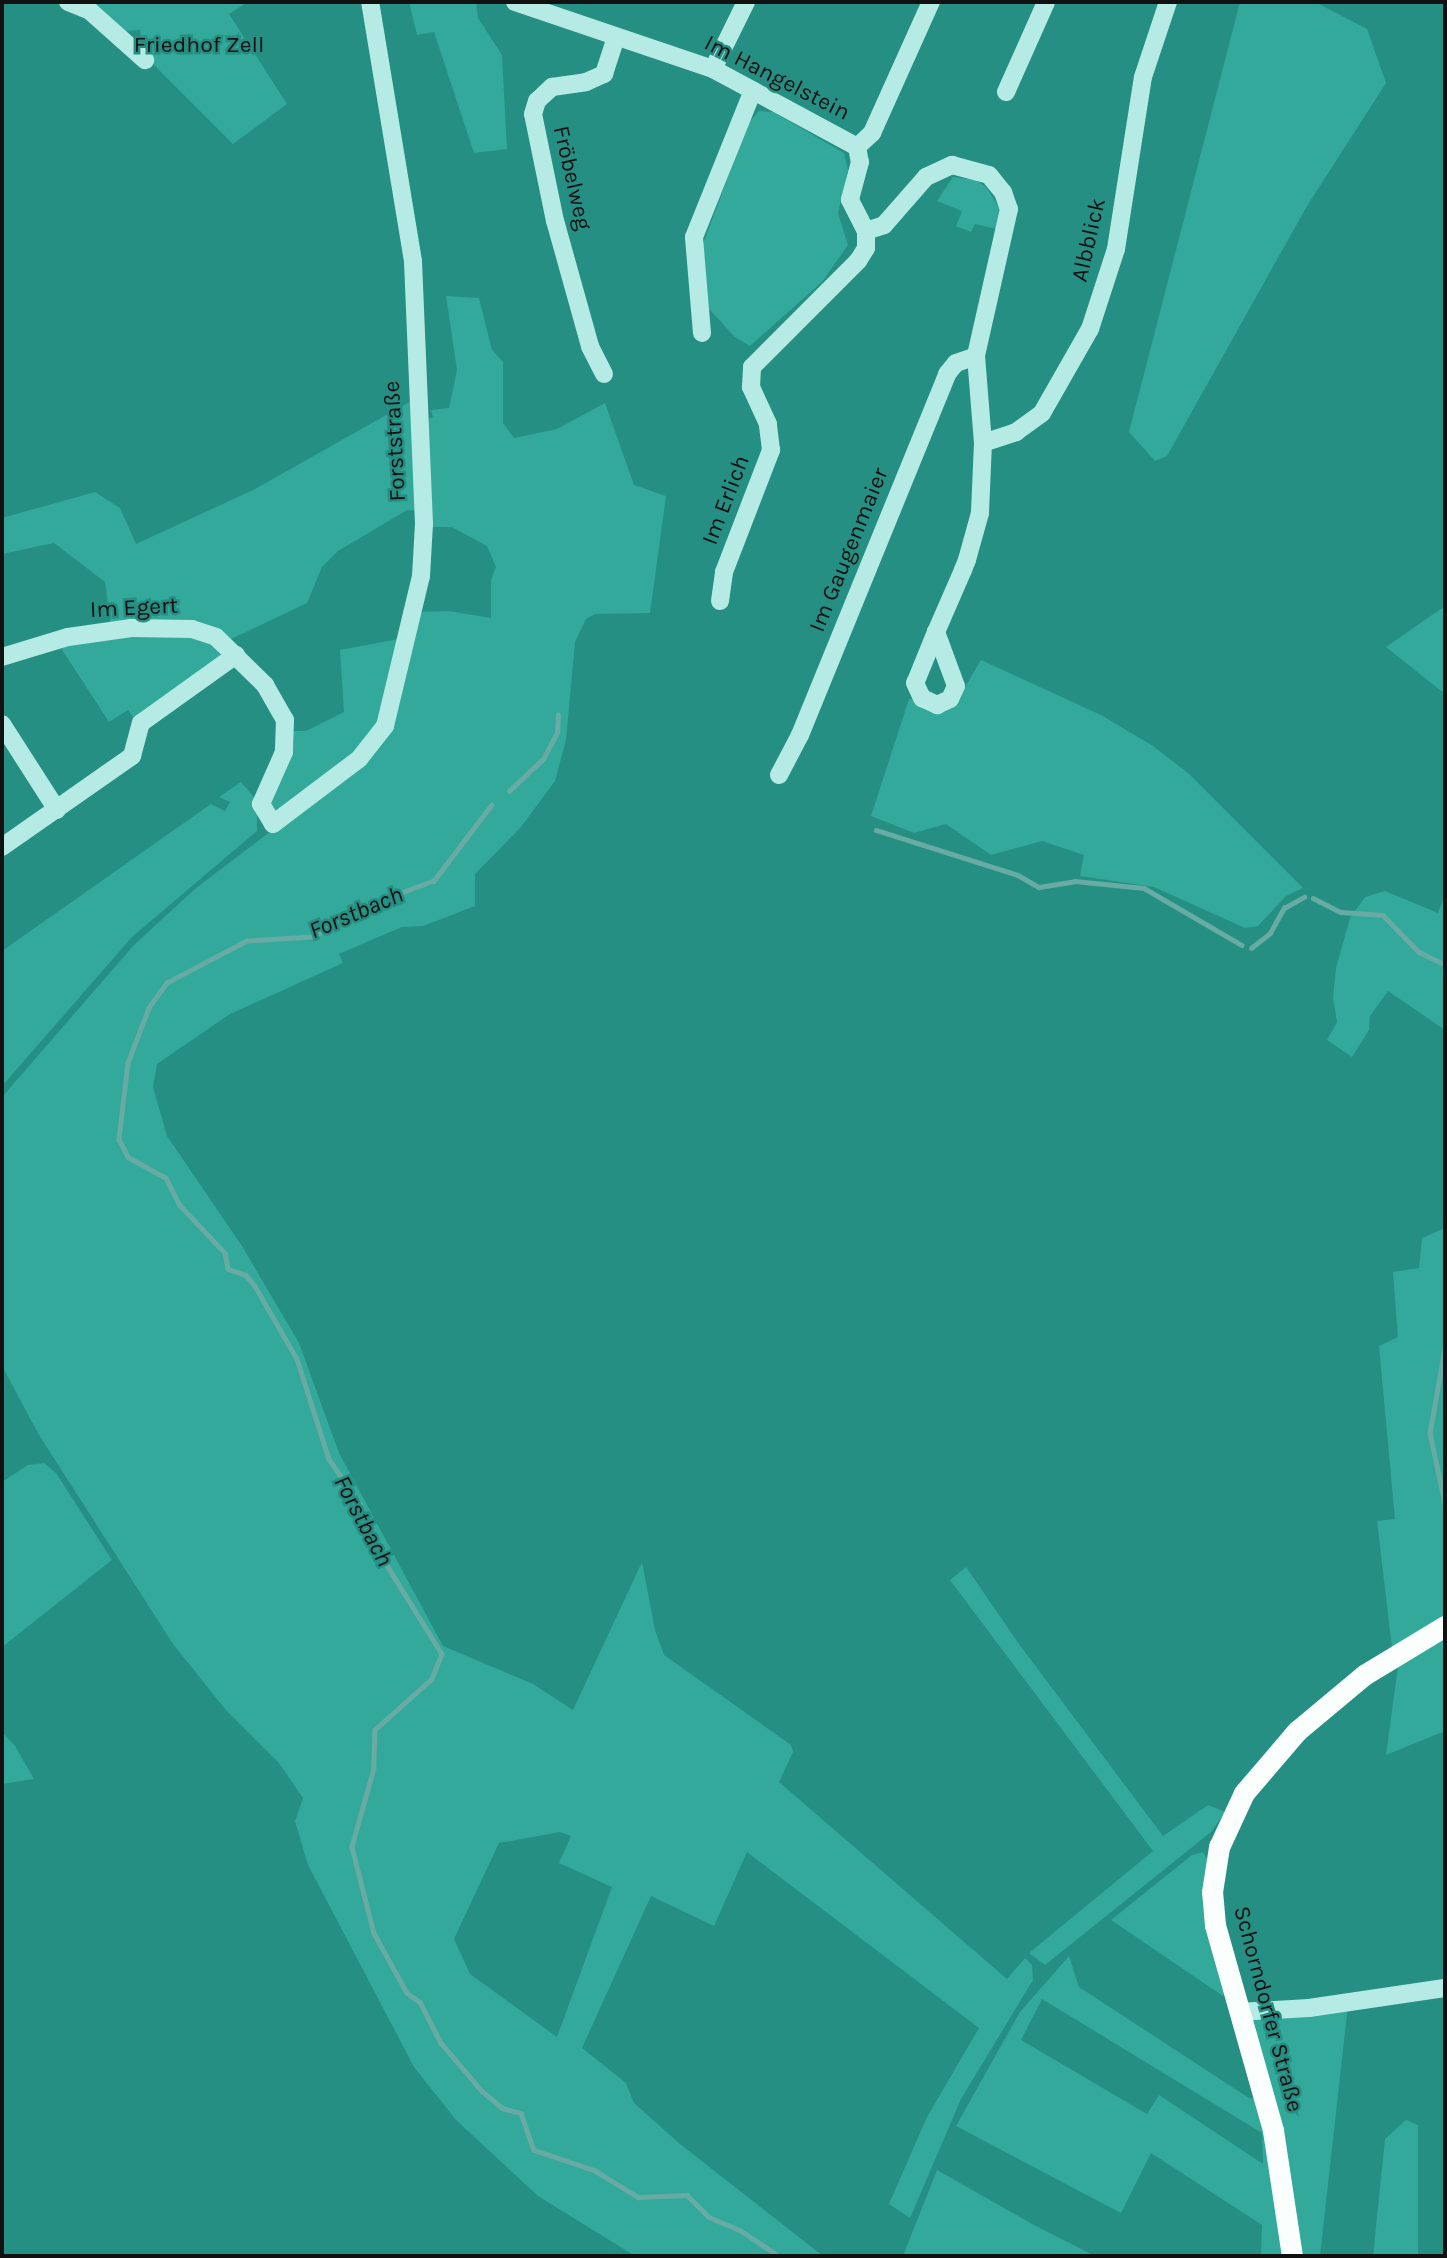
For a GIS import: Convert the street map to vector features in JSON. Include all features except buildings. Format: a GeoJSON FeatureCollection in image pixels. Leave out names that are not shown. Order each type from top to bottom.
{"type":"FeatureCollection","features":[{"type":"Feature","properties":{"kind":"main road","name":"Schorndorfer Straße"},"geometry":{"type":"LineString","coordinates":[[1292,2256],[1279,2155],[1218,1938],[1212,1892],[1219,1847],[1235,1808],[1269,1762],[1323,1707],[1382,1663],[1445,1626]]}},
{"type":"Feature","properties":{"kind":"street"},"geometry":{"type":"LineString","coordinates":[[68,2],[90,11],[145,60]]}},
{"type":"Feature","properties":{"kind":"street","name":"Forststraße"},"geometry":{"type":"LineString","coordinates":[[273,824],[359,759],[385,726],[424,561],[412,261],[370,2]]}},
{"type":"Feature","properties":{"kind":"street","name":"Im Hangelstein"},"geometry":{"type":"LineString","coordinates":[[515,2],[713,69],[857,148]]}},
{"type":"Feature","properties":{"kind":"street"},"geometry":{"type":"LineString","coordinates":[[713,69],[746,2]]}},
{"type":"Feature","properties":{"kind":"street"},"geometry":{"type":"LineString","coordinates":[[931,2],[872,133],[857,148],[860,162],[850,200],[866,231],[884,225],[917,185],[944,167],[971,167],[996,182],[1008,203],[1009,221],[976,356],[982,443],[978,523],[936,632]]}},
{"type":"Feature","properties":{"kind":"street"},"geometry":{"type":"LineString","coordinates":[[1006,92],[1046,2]]}},
{"type":"Feature","properties":{"kind":"street","name":"Albblick"},"geometry":{"type":"LineString","coordinates":[[982,443],[1023,429],[1042,413],[1090,329],[1116,249],[1143,78],[1168,2]]}},
{"type":"Feature","properties":{"kind":"street","name":"Fröbelweg"},"geometry":{"type":"LineString","coordinates":[[604,374],[590,346],[555,221],[533,114],[537,101],[552,87],[586,82],[604,74],[616,38]]}},
{"type":"Feature","properties":{"kind":"street"},"geometry":{"type":"LineString","coordinates":[[702,332],[693,254],[696,231],[753,90]]}},
{"type":"Feature","properties":{"kind":"street","name":"Im Erlich"},"geometry":{"type":"LineString","coordinates":[[720,601],[724,572],[771,450],[769,430],[750,378],[762,353],[816,307],[859,261],[866,248],[866,231]]}},
{"type":"Feature","properties":{"kind":"street","name":"Im Gaugenmaier"},"geometry":{"type":"LineString","coordinates":[[779,775],[800,735],[947,373],[956,363],[976,356]]}},
{"type":"Feature","properties":{"kind":"street","name":"Im Egert"},"geometry":{"type":"LineString","coordinates":[[2,657],[79,635],[145,628],[202,631],[236,655],[275,697],[288,729],[279,765],[261,804],[273,824]]}},
{"type":"Feature","properties":{"kind":"street"},"geometry":{"type":"LineString","coordinates":[[2,847],[132,756],[141,723],[236,655]]}},
{"type":"Feature","properties":{"kind":"street"},"geometry":{"type":"LineString","coordinates":[[2,724],[57,810]]}},
{"type":"Feature","properties":{"kind":"street"},"geometry":{"type":"LineString","coordinates":[[1239,2012],[1309,2008],[1445,1989]]}},
{"type":"Feature","properties":{"kind":"green space","name":"Friedhof Zell"},"geometry":{"type":"Polygon","coordinates":[[[93,2],[248,2],[229,14],[287,104],[233,144],[143,54],[140,30],[125,31],[93,2]]]}},
{"type":"Feature","properties":{"kind":"green space"},"geometry":{"type":"Polygon","coordinates":[[[409,2],[476,2],[478,18],[502,55],[507,149],[474,153],[434,32],[417,35],[409,2]]]}},
{"type":"Feature","properties":{"kind":"green space"},"geometry":{"type":"Polygon","coordinates":[[[1240,2],[1315,2],[1367,29],[1386,83],[1307,206],[1167,456],[1155,461],[1129,432],[1240,2]]]}},
{"type":"Feature","properties":{"kind":"green space"},"geometry":{"type":"Polygon","coordinates":[[[759,111],[773,112],[844,153],[848,170],[838,213],[848,245],[822,282],[750,346],[735,337],[709,309],[703,244],[749,122],[759,111]]]}},
{"type":"Feature","properties":{"kind":"green space"},"geometry":{"type":"Polygon","coordinates":[[[953,177],[976,180],[987,188],[999,208],[997,229],[975,224],[971,232],[956,226],[962,211],[937,201],[953,177]]]}},
{"type":"Feature","properties":{"kind":"green space"},"geometry":{"type":"Polygon","coordinates":[[[446,296],[479,298],[492,350],[503,362],[503,423],[514,438],[557,429],[605,403],[634,485],[666,496],[650,613],[595,614],[586,619],[575,642],[566,740],[555,781],[521,827],[475,874],[475,906],[423,926],[402,927],[339,954],[343,963],[230,1014],[157,1064],[153,1087],[167,1136],[242,1246],[299,1343],[339,1453],[443,1646],[533,1684],[573,1710],[642,1562],[655,1630],[664,1655],[791,1745],[793,1752],[779,1782],[1007,1979],[1025,1958],[1032,1965],[1033,1980],[961,2099],[910,2218],[889,2204],[927,2117],[979,2028],[747,1852],[714,1926],[651,1896],[582,2048],[626,2083],[634,2103],[680,2144],[823,2256],[635,2256],[538,2196],[456,2120],[414,2067],[308,1865],[295,1821],[303,1798],[279,1763],[225,1709],[173,1644],[39,1435],[2,1366],[2,1097],[134,945],[196,888],[283,822],[268,810],[292,731],[306,731],[344,712],[340,650],[399,639],[416,612],[449,611],[491,618],[491,580],[496,567],[487,546],[452,527],[429,527],[420,511],[407,510],[338,551],[322,567],[307,603],[227,641],[111,627],[105,582],[54,543],[2,554],[2,518],[95,492],[120,508],[136,544],[253,490],[413,400],[428,419],[433,417],[431,410],[449,408],[457,370],[446,296]],[[560,1832],[499,1843],[454,1939],[470,1974],[557,2037],[612,1887],[559,1863],[571,1836],[560,1832]]]}},
{"type":"Feature","properties":{"kind":"green space"},"geometry":{"type":"Polygon","coordinates":[[[1445,606],[1445,694],[1386,647],[1445,606]]]}},
{"type":"Feature","properties":{"kind":"green space"},"geometry":{"type":"Polygon","coordinates":[[[123,633],[210,639],[221,656],[134,719],[128,710],[109,722],[61,648],[63,642],[123,633]]]}},
{"type":"Feature","properties":{"kind":"green space"},"geometry":{"type":"Polygon","coordinates":[[[981,660],[1101,715],[1153,746],[1188,773],[1303,888],[1286,896],[1258,926],[1245,928],[1154,887],[1080,876],[1084,855],[1042,841],[991,855],[946,824],[914,833],[871,816],[909,699],[958,699],[981,660]]]}},
{"type":"Feature","properties":{"kind":"green space"},"geometry":{"type":"Polygon","coordinates":[[[241,782],[257,801],[257,831],[132,937],[2,1086],[2,951],[211,804],[225,811],[230,802],[219,797],[241,782]]]}},
{"type":"Feature","properties":{"kind":"green space"},"geometry":{"type":"Polygon","coordinates":[[[1385,891],[1438,913],[1445,895],[1445,1030],[1388,991],[1370,1016],[1369,1030],[1352,1057],[1327,1040],[1337,1022],[1333,998],[1336,968],[1350,918],[1365,897],[1385,891]]]}},
{"type":"Feature","properties":{"kind":"green space"},"geometry":{"type":"Polygon","coordinates":[[[1445,1228],[1445,1618],[1392,1648],[1377,1521],[1395,1519],[1379,1346],[1398,1337],[1393,1272],[1419,1268],[1422,1238],[1445,1228]]]}},
{"type":"Feature","properties":{"kind":"green space"},"geometry":{"type":"Polygon","coordinates":[[[44,1463],[56,1473],[112,1560],[2,1647],[2,1482],[28,1465],[44,1463]]]}},
{"type":"Feature","properties":{"kind":"green space"},"geometry":{"type":"Polygon","coordinates":[[[966,1567],[1019,1644],[1163,1836],[1208,1805],[1225,1812],[1211,1832],[1045,1965],[1029,1953],[1153,1851],[950,1580],[966,1567]]]}},
{"type":"Feature","properties":{"kind":"green space"},"geometry":{"type":"Polygon","coordinates":[[[1445,1634],[1445,1731],[1386,1755],[1399,1659],[1445,1634]]]}},
{"type":"Feature","properties":{"kind":"green space"},"geometry":{"type":"Polygon","coordinates":[[[2,1732],[15,1746],[34,1779],[2,1784],[2,1732]]]}},
{"type":"Feature","properties":{"kind":"green space"},"geometry":{"type":"Polygon","coordinates":[[[1203,1852],[1208,1861],[1227,1994],[1223,1996],[1111,1920],[1192,1855],[1203,1852]]]}},
{"type":"Feature","properties":{"kind":"green space"},"geometry":{"type":"Polygon","coordinates":[[[1069,1956],[1079,1987],[1249,2098],[1258,2099],[1286,2256],[1261,2256],[1262,2225],[1151,2153],[1121,2213],[956,2126],[1020,2012],[1069,1956]],[[1042,1999],[1021,2040],[1147,2114],[1159,2095],[1263,2164],[1262,2133],[1042,1999]]]}},
{"type":"Feature","properties":{"kind":"green space"},"geometry":{"type":"Polygon","coordinates":[[[1348,2005],[1320,2256],[1299,2256],[1250,2019],[1348,2005]]]}},
{"type":"Feature","properties":{"kind":"green space"},"geometry":{"type":"Polygon","coordinates":[[[1406,2120],[1418,2125],[1418,2256],[1373,2256],[1385,2139],[1406,2120]]]}},
{"type":"Feature","properties":{"kind":"green space"},"geometry":{"type":"Polygon","coordinates":[[[937,2170],[1034,2225],[1095,2256],[903,2256],[937,2170]]]}},
{"type":"Feature","properties":{"kind":"waterway","name":"Forstbach"},"geometry":{"type":"LineString","coordinates":[[509,791],[543,759],[557,733],[558,715]]}},
{"type":"Feature","properties":{"kind":"waterway","name":"Forstbach"},"geometry":{"type":"LineString","coordinates":[[492,805],[434,881],[358,909],[313,937],[247,941],[167,983],[149,1008],[128,1063],[119,1139],[128,1157],[166,1178],[179,1204],[225,1253],[228,1269],[246,1275],[255,1286],[297,1359],[329,1459],[360,1504],[375,1546],[442,1654],[432,1679],[375,1730],[374,1768],[352,1847],[374,1933],[407,1993],[420,2002],[441,2043],[482,2091],[502,2108],[521,2113],[534,2150],[594,2170],[638,2197],[687,2195],[709,2217],[740,2230],[779,2256]]}},
{"type":"Feature","properties":{"kind":"waterway"},"geometry":{"type":"LineString","coordinates":[[876,830],[1018,875],[1039,887],[1075,881],[1144,888],[1242,945]]}},
{"type":"Feature","properties":{"kind":"waterway"},"geometry":{"type":"LineString","coordinates":[[1251,948],[1270,933],[1284,908],[1304,897]]}},
{"type":"Feature","properties":{"kind":"waterway"},"geometry":{"type":"LineString","coordinates":[[1313,898],[1341,912],[1383,915],[1419,952],[1445,964]]}},
{"type":"Feature","properties":{"kind":"waterway"},"geometry":{"type":"LineString","coordinates":[[1445,1349],[1430,1433],[1445,1503]]}}]}
